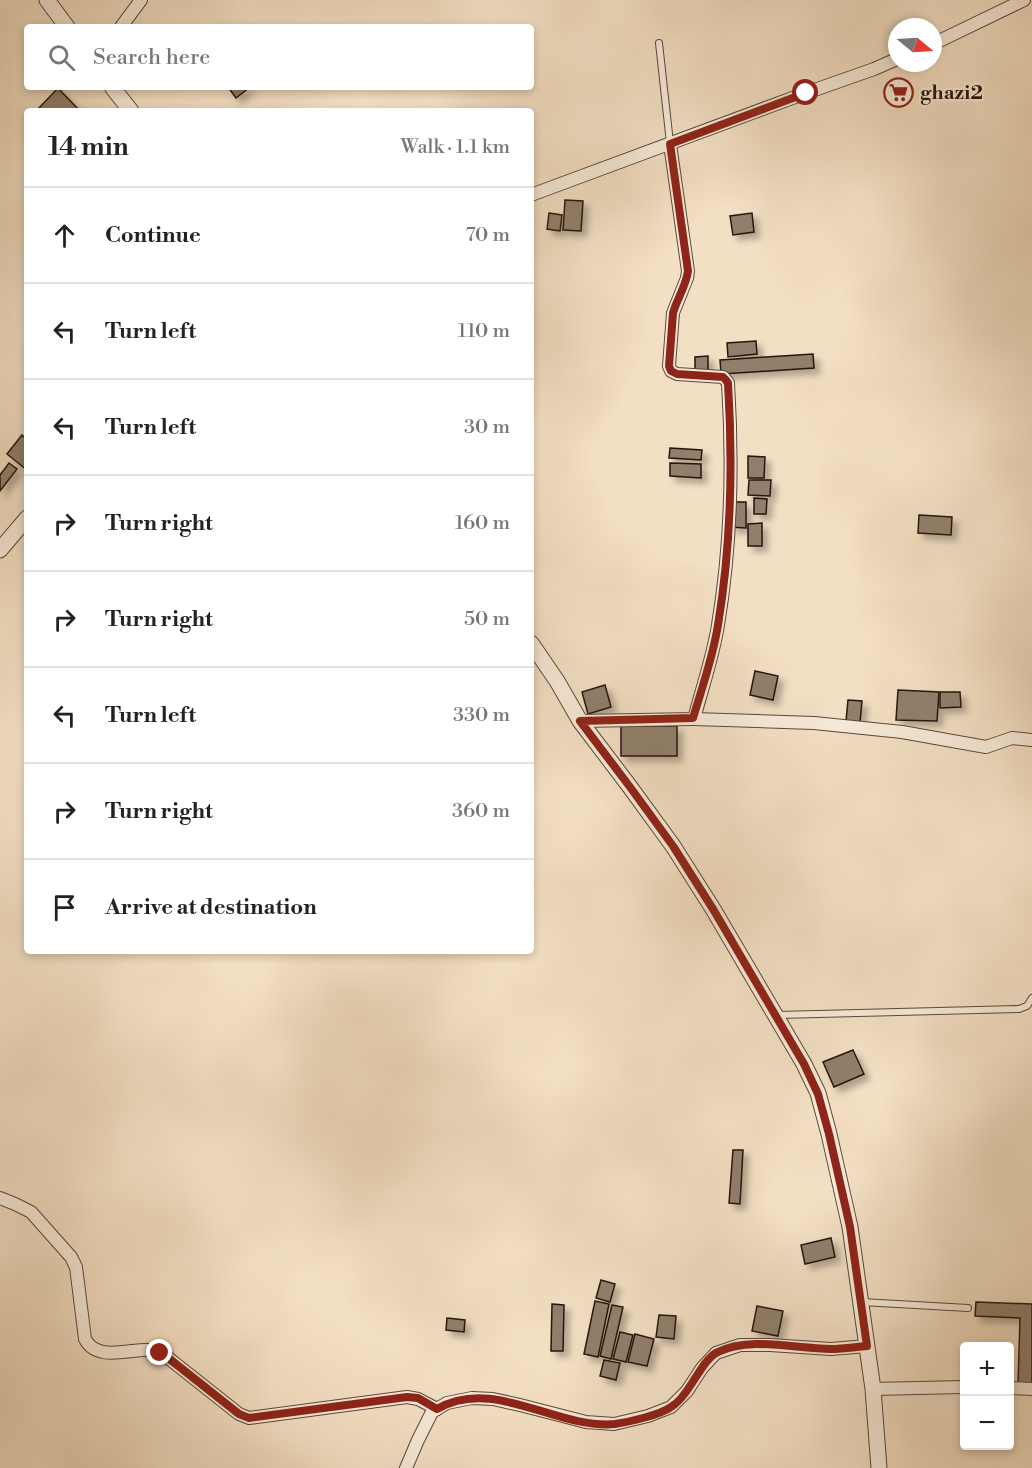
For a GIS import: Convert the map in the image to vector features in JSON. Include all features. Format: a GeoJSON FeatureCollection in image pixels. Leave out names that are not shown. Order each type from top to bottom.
{"type":"FeatureCollection","features":[{"type":"Feature","properties":{"kind":"street"},"geometry":{"type":"LineString","coordinates":[[47,0],[65,24]]}},
{"type":"Feature","properties":{"kind":"street"},"geometry":{"type":"LineString","coordinates":[[123,24],[141,0]]}},
{"type":"Feature","properties":{"kind":"street"},"geometry":{"type":"LineString","coordinates":[[942,40],[1024,0]]}},
{"type":"Feature","properties":{"kind":"street"},"geometry":{"type":"LineString","coordinates":[[534,194],[888,63]]}},
{"type":"Feature","properties":{"kind":"street"},"geometry":{"type":"LineString","coordinates":[[114,90],[129,108]]}},
{"type":"Feature","properties":{"kind":"street"},"geometry":{"type":"LineString","coordinates":[[670,144],[688,271],[673,313],[669,366],[671,371],[677,374],[723,377],[728,383],[730,425],[728,541],[718,626],[693,718]]}},
{"type":"Feature","properties":{"kind":"street"},"geometry":{"type":"LineString","coordinates":[[0,550],[24,522]]}},
{"type":"Feature","properties":{"kind":"street"},"geometry":{"type":"LineString","coordinates":[[534,647],[580,721],[673,846],[713,909],[804,1064],[818,1094],[850,1227],[873,1389],[879,1468]]}},
{"type":"Feature","properties":{"kind":"street"},"geometry":{"type":"LineString","coordinates":[[580,721],[693,718],[814,723],[902,732],[986,747],[1011,738],[1032,740]]}},
{"type":"Feature","properties":{"kind":"street"},"geometry":{"type":"LineString","coordinates":[[0,1198],[31,1212],[71,1257],[76,1268],[85,1339],[87,1344],[97,1350],[110,1353],[148,1350],[160,1353],[239,1414],[249,1418],[407,1397],[418,1398],[437,1409]]}},
{"type":"Feature","properties":{"kind":"street"},"geometry":{"type":"LineString","coordinates":[[406,1468],[417,1440],[432,1412],[447,1403],[472,1398],[493,1399],[586,1422],[614,1424],[648,1416],[671,1407],[687,1392],[702,1368],[716,1353],[740,1345],[831,1349],[867,1346]]}},
{"type":"Feature","properties":{"kind":"street"},"geometry":{"type":"LineString","coordinates":[[873,1389],[960,1388]]}},
{"type":"Feature","properties":{"kind":"street"},"geometry":{"type":"LineString","coordinates":[[1014,1388],[1032,1389]]}},
{"type":"Feature","properties":{"kind":"lane"},"geometry":{"type":"LineString","coordinates":[[659,44],[670,144]]}},
{"type":"Feature","properties":{"kind":"lane"},"geometry":{"type":"LineString","coordinates":[[775,1015],[1019,1009],[1027,1006],[1032,998]]}},
{"type":"Feature","properties":{"kind":"lane"},"geometry":{"type":"LineString","coordinates":[[861,1302],[968,1308]]}},
{"type":"Feature","properties":{"kind":"building"},"geometry":{"type":"Polygon","coordinates":[[[56,90],[60,90],[77,108],[39,108],[56,90]]]}},
{"type":"Feature","properties":{"kind":"building"},"geometry":{"type":"Polygon","coordinates":[[[230,90],[246,90],[236,98],[230,90]]]}},
{"type":"Feature","properties":{"kind":"building"},"geometry":{"type":"Polygon","coordinates":[[[565,200],[583,201],[581,231],[563,230],[565,200]]]}},
{"type":"Feature","properties":{"kind":"building"},"geometry":{"type":"Polygon","coordinates":[[[549,213],[562,215],[560,231],[547,229],[549,213]]]}},
{"type":"Feature","properties":{"kind":"building"},"geometry":{"type":"Polygon","coordinates":[[[752,213],[754,232],[733,235],[730,216],[752,213]]]}},
{"type":"Feature","properties":{"kind":"building"},"geometry":{"type":"Polygon","coordinates":[[[756,341],[757,354],[728,357],[727,343],[756,341]]]}},
{"type":"Feature","properties":{"kind":"building"},"geometry":{"type":"Polygon","coordinates":[[[813,354],[814,368],[721,374],[720,360],[813,354]]]}},
{"type":"Feature","properties":{"kind":"building"},"geometry":{"type":"Polygon","coordinates":[[[708,356],[708,371],[695,372],[695,357],[708,356]]]}},
{"type":"Feature","properties":{"kind":"building"},"geometry":{"type":"Polygon","coordinates":[[[22,435],[24,437],[24,468],[7,454],[22,435]]]}},
{"type":"Feature","properties":{"kind":"building"},"geometry":{"type":"Polygon","coordinates":[[[670,448],[702,450],[701,460],[669,458],[670,448]]]}},
{"type":"Feature","properties":{"kind":"building"},"geometry":{"type":"Polygon","coordinates":[[[748,456],[765,457],[764,478],[748,478],[748,456]]]}},
{"type":"Feature","properties":{"kind":"building"},"geometry":{"type":"Polygon","coordinates":[[[9,463],[17,469],[0,491],[0,475],[9,463]]]}},
{"type":"Feature","properties":{"kind":"building"},"geometry":{"type":"Polygon","coordinates":[[[670,463],[701,464],[701,478],[670,476],[670,463]]]}},
{"type":"Feature","properties":{"kind":"building"},"geometry":{"type":"Polygon","coordinates":[[[749,480],[771,480],[770,496],[748,495],[749,480]]]}},
{"type":"Feature","properties":{"kind":"building"},"geometry":{"type":"Polygon","coordinates":[[[754,498],[767,499],[766,514],[754,514],[754,498]]]}},
{"type":"Feature","properties":{"kind":"building"},"geometry":{"type":"Polygon","coordinates":[[[730,502],[746,502],[746,528],[730,527],[730,502]]]}},
{"type":"Feature","properties":{"kind":"building"},"geometry":{"type":"Polygon","coordinates":[[[919,515],[952,517],[951,535],[918,533],[919,515]]]}},
{"type":"Feature","properties":{"kind":"building"},"geometry":{"type":"Polygon","coordinates":[[[762,523],[762,546],[748,546],[748,524],[762,523]]]}},
{"type":"Feature","properties":{"kind":"building"},"geometry":{"type":"Polygon","coordinates":[[[755,671],[778,676],[773,700],[750,695],[755,671]]]}},
{"type":"Feature","properties":{"kind":"building"},"geometry":{"type":"Polygon","coordinates":[[[605,685],[611,707],[588,714],[582,692],[605,685]]]}},
{"type":"Feature","properties":{"kind":"building"},"geometry":{"type":"Polygon","coordinates":[[[898,690],[939,692],[937,721],[896,720],[898,690]]]}},
{"type":"Feature","properties":{"kind":"building"},"geometry":{"type":"Polygon","coordinates":[[[940,692],[960,692],[961,707],[940,708],[940,692]]]}},
{"type":"Feature","properties":{"kind":"building"},"geometry":{"type":"Polygon","coordinates":[[[848,700],[862,701],[860,722],[846,721],[848,700]]]}},
{"type":"Feature","properties":{"kind":"building"},"geometry":{"type":"Polygon","coordinates":[[[621,726],[677,726],[677,756],[621,756],[621,726]]]}},
{"type":"Feature","properties":{"kind":"building"},"geometry":{"type":"Polygon","coordinates":[[[853,1050],[864,1074],[834,1087],[823,1062],[853,1050]]]}},
{"type":"Feature","properties":{"kind":"building"},"geometry":{"type":"Polygon","coordinates":[[[733,1150],[743,1150],[740,1204],[729,1203],[733,1150]]]}},
{"type":"Feature","properties":{"kind":"building"},"geometry":{"type":"Polygon","coordinates":[[[831,1238],[835,1257],[805,1264],[801,1245],[831,1238]]]}},
{"type":"Feature","properties":{"kind":"building"},"geometry":{"type":"Polygon","coordinates":[[[601,1280],[615,1284],[610,1302],[596,1298],[601,1280]]]}},
{"type":"Feature","properties":{"kind":"building"},"geometry":{"type":"Polygon","coordinates":[[[595,1301],[609,1304],[598,1357],[584,1354],[595,1301]]]}},
{"type":"Feature","properties":{"kind":"building"},"geometry":{"type":"Polygon","coordinates":[[[976,1302],[1032,1304],[1032,1385],[1018,1385],[1020,1318],[975,1316],[976,1302]]]}},
{"type":"Feature","properties":{"kind":"building"},"geometry":{"type":"Polygon","coordinates":[[[552,1304],[564,1305],[563,1351],[551,1351],[552,1304]]]}},
{"type":"Feature","properties":{"kind":"building"},"geometry":{"type":"Polygon","coordinates":[[[612,1305],[623,1307],[611,1359],[600,1356],[612,1305]]]}},
{"type":"Feature","properties":{"kind":"building"},"geometry":{"type":"Polygon","coordinates":[[[757,1306],[783,1311],[778,1336],[752,1331],[757,1306]]]}},
{"type":"Feature","properties":{"kind":"building"},"geometry":{"type":"Polygon","coordinates":[[[659,1315],[676,1316],[674,1339],[656,1337],[659,1315]]]}},
{"type":"Feature","properties":{"kind":"building"},"geometry":{"type":"Polygon","coordinates":[[[447,1318],[465,1320],[464,1332],[446,1330],[447,1318]]]}},
{"type":"Feature","properties":{"kind":"building"},"geometry":{"type":"Polygon","coordinates":[[[620,1332],[633,1335],[626,1362],[613,1359],[620,1332]]]}},
{"type":"Feature","properties":{"kind":"building"},"geometry":{"type":"Polygon","coordinates":[[[635,1334],[654,1339],[647,1366],[628,1362],[635,1334]]]}},
{"type":"Feature","properties":{"kind":"building"},"geometry":{"type":"Polygon","coordinates":[[[604,1360],[620,1363],[616,1380],[600,1376],[604,1360]]]}},
{"type":"Feature","properties":{"kind":"place","name":"ghazi2"},"geometry":{"type":"Point","coordinates":[899,92]}},
{"type":"Feature","properties":{"kind":"route"},"geometry":{"type":"LineString","coordinates":[[160,1353],[239,1414],[249,1418],[413,1397],[437,1409],[447,1403],[472,1398],[493,1399],[586,1422],[614,1424],[648,1416],[671,1407],[687,1392],[702,1368],[716,1353],[740,1345],[831,1349],[867,1346],[850,1227],[818,1094],[804,1064],[713,909],[673,846],[580,721],[693,718],[718,626],[728,541],[730,425],[728,383],[723,377],[677,374],[671,371],[669,366],[673,313],[688,271],[670,144],[806,93]]}}]}
